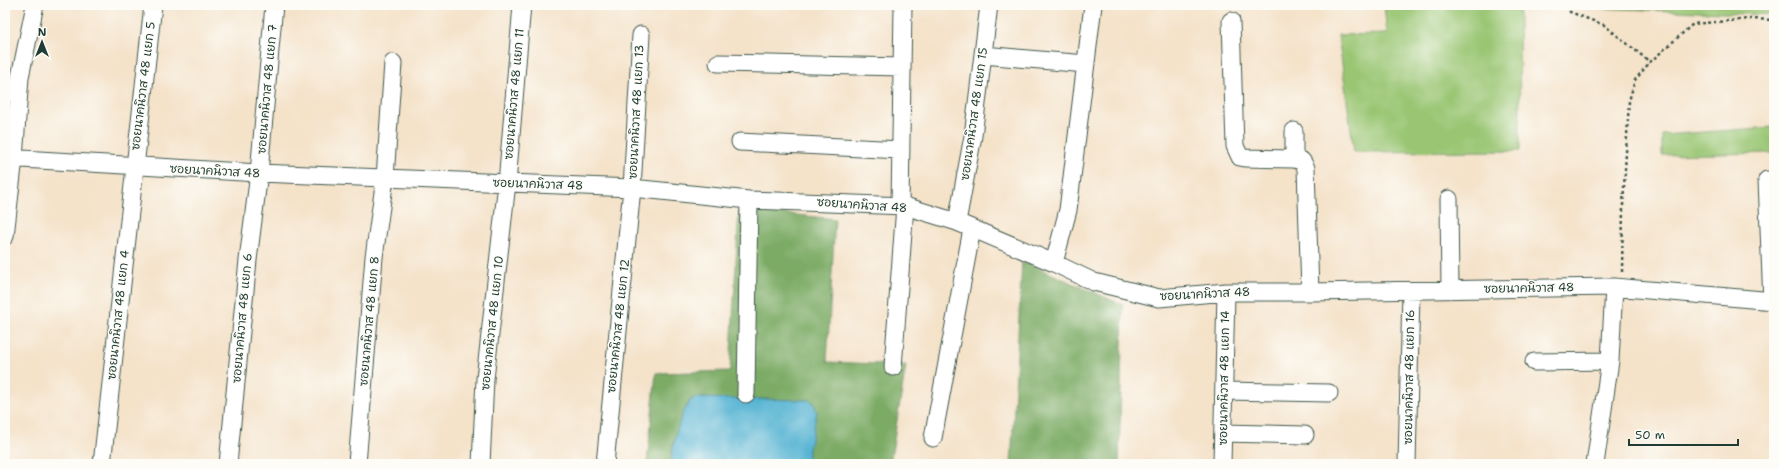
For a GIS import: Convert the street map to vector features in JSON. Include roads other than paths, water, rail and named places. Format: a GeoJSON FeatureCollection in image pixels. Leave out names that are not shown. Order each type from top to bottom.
{"type":"FeatureCollection","features":[{"type":"Feature","properties":{"kind":"street"},"geometry":{"type":"LineString","coordinates":[[5,236],[9,158],[20,77],[35,5]]}},
{"type":"Feature","properties":{"kind":"street","name":"ซอยนาคนิวาส 48 แยก 5"},"geometry":{"type":"LineString","coordinates":[[134,166],[153,5]]}},
{"type":"Feature","properties":{"kind":"street","name":"ซอยนาคนิวาส 48 แยก 7"},"geometry":{"type":"LineString","coordinates":[[259,173],[274,5]]}},
{"type":"Feature","properties":{"kind":"street","name":"ซอยนาคนิวาส 48 แยก 11"},"geometry":{"type":"LineString","coordinates":[[507,183],[522,5]]}},
{"type":"Feature","properties":{"kind":"street"},"geometry":{"type":"LineString","coordinates":[[893,367],[903,206],[901,150],[902,5]]}},
{"type":"Feature","properties":{"kind":"street","name":"ซอยนาคนิวาส 48 แยก 15"},"geometry":{"type":"LineString","coordinates":[[933,438],[964,226],[989,5]]}},
{"type":"Feature","properties":{"kind":"street"},"geometry":{"type":"LineString","coordinates":[[1054,263],[1068,210],[1093,5]]}},
{"type":"Feature","properties":{"kind":"street"},"geometry":{"type":"LineString","coordinates":[[1231,21],[1236,152],[1245,158],[1294,159],[1302,161],[1306,168],[1310,292]]}},
{"type":"Feature","properties":{"kind":"street","name":"ซอยนาคนิวาส 48 แยก 13"},"geometry":{"type":"LineString","coordinates":[[632,188],[641,35]]}},
{"type":"Feature","properties":{"kind":"street"},"geometry":{"type":"LineString","coordinates":[[983,55],[1086,64]]}},
{"type":"Feature","properties":{"kind":"street","name":"ซอยนาคนิวาส 48 แยก 8"},"geometry":{"type":"LineString","coordinates":[[357,464],[374,257],[385,178],[393,63]]}},
{"type":"Feature","properties":{"kind":"street"},"geometry":{"type":"LineString","coordinates":[[718,63],[902,67]]}},
{"type":"Feature","properties":{"kind":"street"},"geometry":{"type":"LineString","coordinates":[[1294,131],[1294,159]]}},
{"type":"Feature","properties":{"kind":"street"},"geometry":{"type":"LineString","coordinates":[[740,142],[901,150]]}},
{"type":"Feature","properties":{"kind":"street","name":"ซอยนาคนิวาส 48"},"geometry":{"type":"LineString","coordinates":[[9,158],[259,173],[632,188],[750,200],[903,206],[964,226],[1054,263],[1094,282],[1159,298],[1226,292],[1411,291],[1618,287],[1773,302]]}},
{"type":"Feature","properties":{"kind":"street","name":"ซอยนาคนิวาส 48 แยก 4"},"geometry":{"type":"LineString","coordinates":[[102,464],[134,166]]}},
{"type":"Feature","properties":{"kind":"street","name":"ซอยนาคนิวาส 48 แยก 6"},"geometry":{"type":"LineString","coordinates":[[228,464],[248,260],[259,173]]}},
{"type":"Feature","properties":{"kind":"street"},"geometry":{"type":"LineString","coordinates":[[1768,180],[1773,302]]}},
{"type":"Feature","properties":{"kind":"street","name":"ซอยนาคนิวาส 48 แยก 10"},"geometry":{"type":"LineString","coordinates":[[481,464],[485,379],[507,183]]}},
{"type":"Feature","properties":{"kind":"street","name":"ซอยนาคนิวาส 48 แยก 12"},"geometry":{"type":"LineString","coordinates":[[604,464],[632,188]]}},
{"type":"Feature","properties":{"kind":"street"},"geometry":{"type":"LineString","coordinates":[[1449,199],[1450,290]]}},
{"type":"Feature","properties":{"kind":"street"},"geometry":{"type":"LineString","coordinates":[[746,394],[750,200]]}},
{"type":"Feature","properties":{"kind":"street"},"geometry":{"type":"LineString","coordinates":[[1595,464],[1610,361],[1618,287]]}},
{"type":"Feature","properties":{"kind":"street","name":"ซอยนาคนิวาส 48 แยก 16"},"geometry":{"type":"LineString","coordinates":[[1406,464],[1411,291]]}},
{"type":"Feature","properties":{"kind":"street","name":"ซอยนาคนิวาส 48 แยก 14"},"geometry":{"type":"LineString","coordinates":[[1222,464],[1226,292]]}},
{"type":"Feature","properties":{"kind":"street"},"geometry":{"type":"LineString","coordinates":[[1534,362],[1610,361]]}},
{"type":"Feature","properties":{"kind":"street"},"geometry":{"type":"LineString","coordinates":[[1224,391],[1329,393]]}},
{"type":"Feature","properties":{"kind":"street"},"geometry":{"type":"LineString","coordinates":[[1223,433],[1305,435]]}},
{"type":"Feature","properties":{"kind":"water"},"geometry":{"type":"Polygon","coordinates":[[[694,398],[809,400],[813,402],[817,412],[806,464],[671,464],[675,438],[681,419],[689,403],[694,398]]]}}]}
